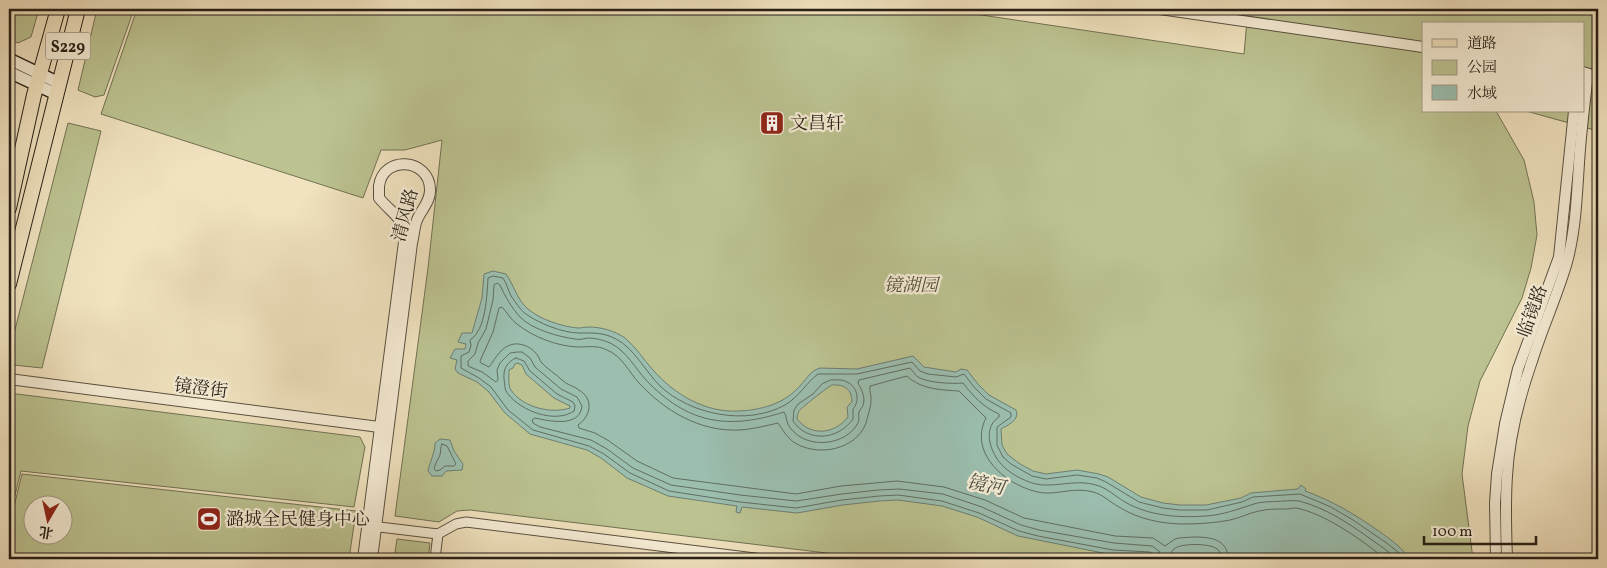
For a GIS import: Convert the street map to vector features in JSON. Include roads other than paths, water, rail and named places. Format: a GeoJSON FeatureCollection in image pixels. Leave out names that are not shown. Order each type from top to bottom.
{"type":"FeatureCollection","features":[{"type":"Feature","properties":{"kind":"main road","name":"S229"},"geometry":{"type":"LineString","coordinates":[[9,208],[38,79],[58,9]]}},
{"type":"Feature","properties":{"kind":"main road","name":"S229"},"geometry":{"type":"LineString","coordinates":[[9,284],[78,9]]}},
{"type":"Feature","properties":{"kind":"main road"},"geometry":{"type":"LineString","coordinates":[[9,59],[38,79],[57,89]]}},
{"type":"Feature","properties":{"kind":"main road"},"geometry":{"type":"LineString","coordinates":[[9,72],[38,79]]}},
{"type":"Feature","properties":{"kind":"street"},"geometry":{"type":"LineString","coordinates":[[1160,9],[1422,47]]}},
{"type":"Feature","properties":{"kind":"street","name":"临镜路"},"geometry":{"type":"LineString","coordinates":[[1507,559],[1505,513],[1507,474],[1512,440],[1532,358],[1567,262],[1572,240],[1580,147],[1590,74]]}},
{"type":"Feature","properties":{"kind":"street","name":"临镜路"},"geometry":{"type":"LineString","coordinates":[[1496,559],[1495,503],[1497,474],[1505,424],[1518,369],[1559,257],[1574,112]]}},
{"type":"Feature","properties":{"kind":"street","name":"清风路"},"geometry":{"type":"LineString","coordinates":[[372,559],[372,526],[405,230],[398,218],[379,198],[379,185],[385,173],[395,165],[409,164],[422,170],[431,190],[429,200],[416,222],[384,428]]}},
{"type":"Feature","properties":{"kind":"street","name":"镜澄街"},"geometry":{"type":"LineString","coordinates":[[9,379],[384,428]]}},
{"type":"Feature","properties":{"kind":"street"},"geometry":{"type":"LineString","coordinates":[[372,526],[438,534],[456,524],[466,522],[719,557],[763,559]]}},
{"type":"Feature","properties":{"kind":"street","name":"清风路"},"geometry":{"type":"LineString","coordinates":[[362,559],[372,526]]}},
{"type":"Feature","properties":{"kind":"street"},"geometry":{"type":"LineString","coordinates":[[435,559],[438,534]]}},
{"type":"Feature","properties":{"kind":"water","name":"镜河"},"geometry":{"type":"Polygon","coordinates":[[[493,271],[506,274],[524,305],[533,313],[545,319],[572,327],[594,327],[612,331],[625,338],[661,379],[671,387],[691,400],[714,409],[739,411],[763,408],[779,402],[792,394],[816,369],[857,369],[913,356],[924,367],[956,372],[961,369],[967,370],[989,395],[1016,410],[1015,419],[1001,429],[1002,445],[1007,454],[1033,471],[1046,474],[1077,470],[1099,474],[1108,477],[1141,497],[1180,505],[1206,505],[1241,498],[1251,493],[1298,489],[1301,485],[1306,489],[1305,491],[1335,504],[1371,526],[1395,543],[1407,556],[1416,555],[1419,558],[1281,559],[1195,556],[1164,558],[1113,555],[1018,536],[977,517],[942,506],[898,500],[843,505],[797,513],[742,507],[740,513],[736,512],[737,506],[668,496],[627,478],[587,450],[530,434],[505,413],[488,391],[477,382],[458,373],[455,369],[457,360],[450,358],[455,349],[465,349],[466,344],[458,342],[462,333],[472,333],[482,298],[484,274],[493,271]],[[517,363],[509,370],[509,386],[516,396],[530,405],[547,410],[570,408],[570,406],[554,398],[526,374],[522,365],[517,363]],[[832,385],[799,411],[797,419],[809,429],[816,431],[830,430],[843,423],[848,417],[847,407],[852,402],[851,394],[840,385],[832,385]]]}},
{"type":"Feature","properties":{"kind":"water"},"geometry":{"type":"Polygon","coordinates":[[[440,439],[450,440],[454,451],[463,464],[462,470],[446,471],[442,476],[432,476],[428,471],[435,443],[440,439]]]}},
{"type":"Feature","properties":{"kind":"place","name":"文昌轩"},"geometry":{"type":"Point","coordinates":[772,123]}},
{"type":"Feature","properties":{"kind":"place","name":"潞城全民健身中心"},"geometry":{"type":"Point","coordinates":[209,519]}},
{"type":"Feature","properties":{"kind":"park label","name":"镜湖园"},"geometry":{"type":"Point","coordinates":[911,285]}}]}
